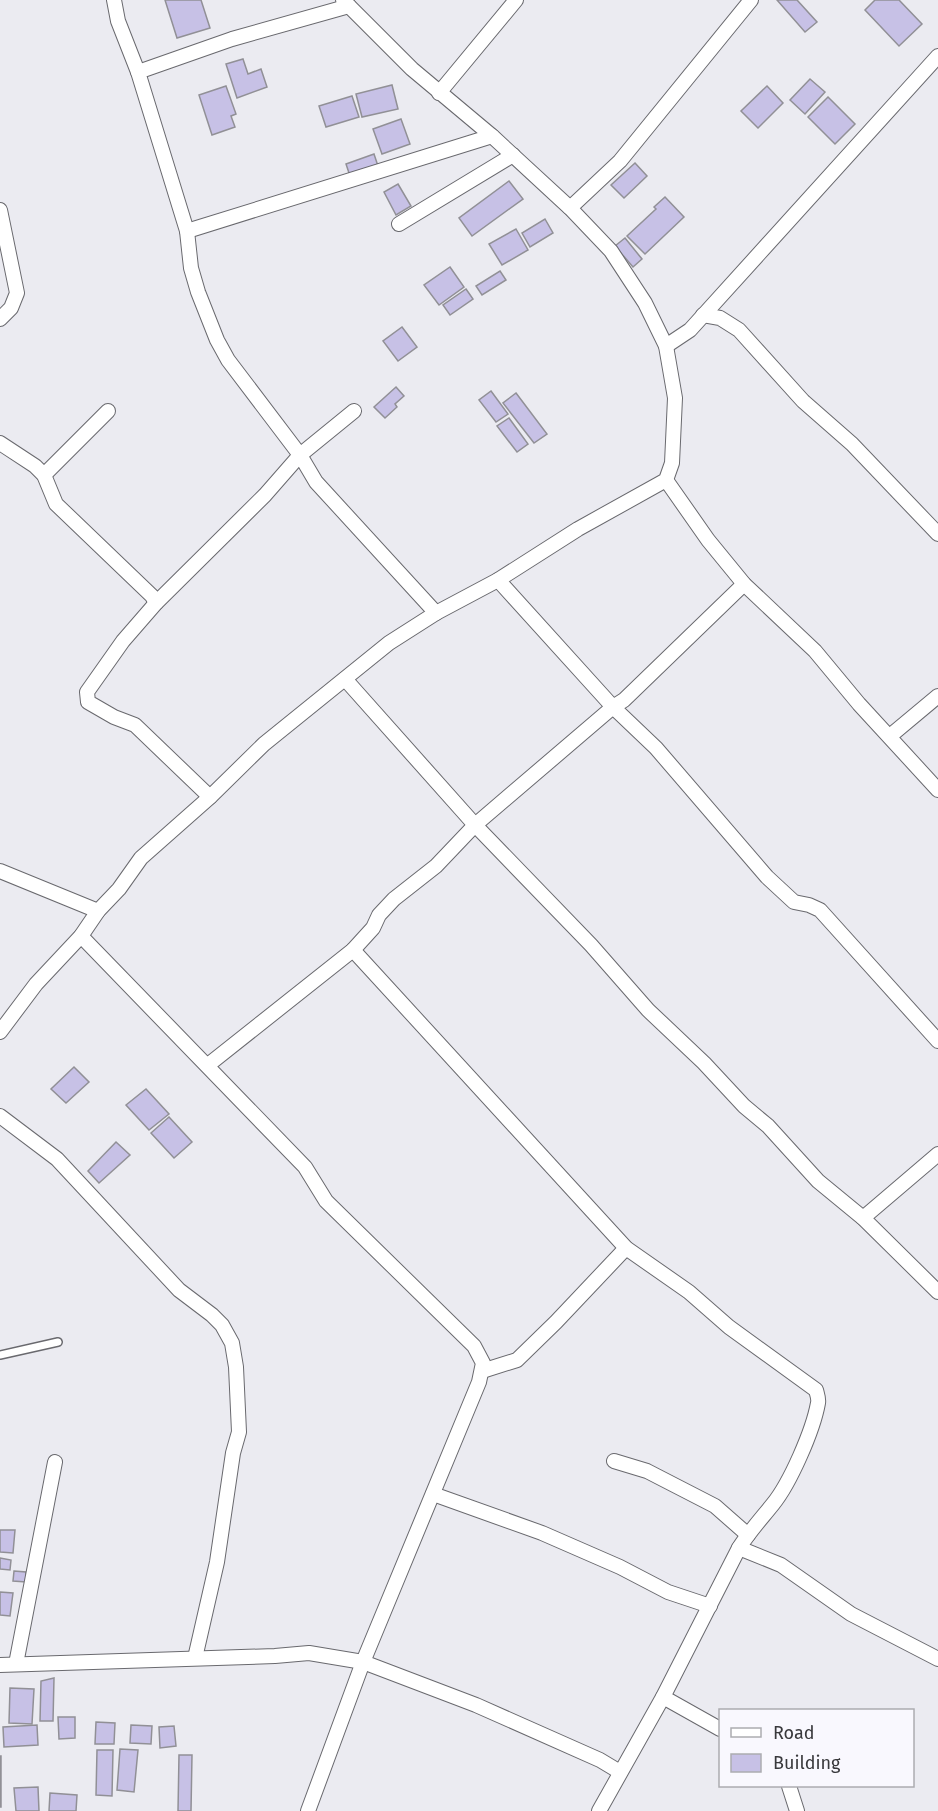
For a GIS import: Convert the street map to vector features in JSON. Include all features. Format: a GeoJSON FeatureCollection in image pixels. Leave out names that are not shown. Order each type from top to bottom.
{"type":"FeatureCollection","features":[{"type":"Feature","properties":{"kind":"street"},"geometry":{"type":"LineString","coordinates":[[114,0],[118,21],[138,72],[187,231],[191,268],[198,292],[217,340],[238,376],[300,455],[316,482],[436,613]]}},
{"type":"Feature","properties":{"kind":"street"},"geometry":{"type":"LineString","coordinates":[[439,93],[516,0]]}},
{"type":"Feature","properties":{"kind":"street"},"geometry":{"type":"LineString","coordinates":[[570,208],[620,161],[751,0]]}},
{"type":"Feature","properties":{"kind":"street"},"geometry":{"type":"LineString","coordinates":[[0,1032],[36,984],[81,936],[141,858],[210,797],[264,744],[389,643],[436,613],[498,580],[578,529],[666,480],[672,463],[675,398],[666,346],[645,303],[611,251],[570,208],[492,136],[412,69],[346,3],[138,72]]}},
{"type":"Feature","properties":{"kind":"street"},"geometry":{"type":"LineString","coordinates":[[666,346],[690,330],[938,56]]}},
{"type":"Feature","properties":{"kind":"street"},"geometry":{"type":"LineString","coordinates":[[187,231],[492,136]]}},
{"type":"Feature","properties":{"kind":"street"},"geometry":{"type":"LineString","coordinates":[[399,224],[513,155]]}},
{"type":"Feature","properties":{"kind":"street"},"geometry":{"type":"LineString","coordinates":[[0,319],[11,308],[17,293],[1,216]]}},
{"type":"Feature","properties":{"kind":"street"},"geometry":{"type":"LineString","coordinates":[[703,315],[720,318],[739,330],[803,402],[852,444],[938,534]]}},
{"type":"Feature","properties":{"kind":"street"},"geometry":{"type":"LineString","coordinates":[[44,475],[108,411]]}},
{"type":"Feature","properties":{"kind":"street"},"geometry":{"type":"LineString","coordinates":[[210,797],[135,725],[114,717],[88,702],[87,692],[123,641],[156,603],[265,495],[300,455],[354,411]]}},
{"type":"Feature","properties":{"kind":"street"},"geometry":{"type":"LineString","coordinates":[[0,444],[44,475],[56,504],[152,596],[156,603]]}},
{"type":"Feature","properties":{"kind":"street"},"geometry":{"type":"LineString","coordinates":[[666,480],[708,540],[744,584],[815,651],[859,704],[938,790]]}},
{"type":"Feature","properties":{"kind":"street"},"geometry":{"type":"LineString","coordinates":[[498,580],[613,707],[656,748],[767,877],[794,902],[820,910],[938,1041]]}},
{"type":"Feature","properties":{"kind":"street"},"geometry":{"type":"LineString","coordinates":[[208,1065],[353,950],[373,928],[379,915],[387,907],[436,866],[475,825],[624,700],[744,584]]}},
{"type":"Feature","properties":{"kind":"street"},"geometry":{"type":"LineString","coordinates":[[345,679],[475,825],[591,945],[648,1010],[704,1063],[744,1106],[768,1126],[818,1181],[863,1218],[938,1292]]}},
{"type":"Feature","properties":{"kind":"street"},"geometry":{"type":"LineString","coordinates":[[890,736],[938,696]]}},
{"type":"Feature","properties":{"kind":"street"},"geometry":{"type":"LineString","coordinates":[[0,871],[98,911]]}},
{"type":"Feature","properties":{"kind":"street"},"geometry":{"type":"LineString","coordinates":[[81,936],[305,1167],[326,1201],[474,1346],[483,1363],[482,1371],[433,1494],[363,1662],[308,1811]]}},
{"type":"Feature","properties":{"kind":"street"},"geometry":{"type":"LineString","coordinates":[[353,950],[626,1248],[689,1292],[729,1327],[816,1390],[819,1401],[798,1460],[774,1503],[752,1527],[739,1548],[663,1697],[599,1811]]}},
{"type":"Feature","properties":{"kind":"street"},"geometry":{"type":"LineString","coordinates":[[0,1116],[57,1159],[179,1290],[222,1325],[232,1343],[236,1367],[239,1432],[233,1453],[217,1562],[195,1658]]}},
{"type":"Feature","properties":{"kind":"street"},"geometry":{"type":"LineString","coordinates":[[863,1218],[938,1154]]}},
{"type":"Feature","properties":{"kind":"street"},"geometry":{"type":"LineString","coordinates":[[482,1371],[517,1359],[556,1322],[626,1248]]}},
{"type":"Feature","properties":{"kind":"street"},"geometry":{"type":"LineString","coordinates":[[614,1461],[647,1471],[715,1506],[748,1535]]}},
{"type":"Feature","properties":{"kind":"street"},"geometry":{"type":"LineString","coordinates":[[16,1664],[55,1462]]}},
{"type":"Feature","properties":{"kind":"street"},"geometry":{"type":"LineString","coordinates":[[433,1494],[542,1533],[620,1567],[668,1592],[711,1606]]}},
{"type":"Feature","properties":{"kind":"street"},"geometry":{"type":"LineString","coordinates":[[739,1548],[781,1564],[851,1614],[938,1659]]}},
{"type":"Feature","properties":{"kind":"street"},"geometry":{"type":"LineString","coordinates":[[0,1665],[309,1653],[363,1662],[476,1705],[600,1760],[620,1772]]}},
{"type":"Feature","properties":{"kind":"street"},"geometry":{"type":"LineString","coordinates":[[663,1697],[719,1728]]}},
{"type":"Feature","properties":{"kind":"street"},"geometry":{"type":"LineString","coordinates":[[790,1787],[797,1811]]}},
{"type":"Feature","properties":{"kind":"lane"},"geometry":{"type":"LineString","coordinates":[[0,1355],[58,1342]]}},
{"type":"Feature","properties":{"kind":"building"},"geometry":{"type":"Polygon","coordinates":[[[165,0],[201,0],[210,28],[177,38],[165,0]]]}},
{"type":"Feature","properties":{"kind":"building"},"geometry":{"type":"Polygon","coordinates":[[[777,0],[797,0],[817,22],[805,32],[777,0]]]}},
{"type":"Feature","properties":{"kind":"building"},"geometry":{"type":"Polygon","coordinates":[[[875,0],[899,0],[922,24],[899,46],[865,10],[875,0]]]}},
{"type":"Feature","properties":{"kind":"building"},"geometry":{"type":"Polygon","coordinates":[[[243,59],[248,74],[261,69],[267,87],[237,98],[226,64],[243,59]]]}},
{"type":"Feature","properties":{"kind":"building"},"geometry":{"type":"Polygon","coordinates":[[[810,79],[825,92],[805,114],[790,100],[810,79]]]}},
{"type":"Feature","properties":{"kind":"building"},"geometry":{"type":"Polygon","coordinates":[[[392,85],[398,109],[362,117],[356,94],[392,85]]]}},
{"type":"Feature","properties":{"kind":"building"},"geometry":{"type":"Polygon","coordinates":[[[226,86],[236,114],[231,116],[235,127],[212,135],[199,95],[226,86]]]}},
{"type":"Feature","properties":{"kind":"building"},"geometry":{"type":"Polygon","coordinates":[[[767,86],[783,103],[758,128],[741,111],[767,86]]]}},
{"type":"Feature","properties":{"kind":"building"},"geometry":{"type":"Polygon","coordinates":[[[352,96],[359,117],[326,127],[319,106],[352,96]]]}},
{"type":"Feature","properties":{"kind":"building"},"geometry":{"type":"Polygon","coordinates":[[[828,97],[855,124],[835,144],[808,117],[828,97]]]}},
{"type":"Feature","properties":{"kind":"building"},"geometry":{"type":"Polygon","coordinates":[[[401,119],[410,144],[382,154],[373,129],[401,119]]]}},
{"type":"Feature","properties":{"kind":"building"},"geometry":{"type":"Polygon","coordinates":[[[374,154],[378,166],[350,176],[346,164],[374,154]]]}},
{"type":"Feature","properties":{"kind":"building"},"geometry":{"type":"Polygon","coordinates":[[[635,163],[647,176],[624,198],[611,185],[635,163]]]}},
{"type":"Feature","properties":{"kind":"building"},"geometry":{"type":"Polygon","coordinates":[[[509,181],[523,199],[472,236],[459,218],[509,181]]]}},
{"type":"Feature","properties":{"kind":"building"},"geometry":{"type":"Polygon","coordinates":[[[398,184],[411,206],[396,215],[384,192],[398,184]]]}},
{"type":"Feature","properties":{"kind":"building"},"geometry":{"type":"Polygon","coordinates":[[[665,197],[684,217],[645,254],[627,236],[656,209],[654,207],[665,197]]]}},
{"type":"Feature","properties":{"kind":"building"},"geometry":{"type":"Polygon","coordinates":[[[545,219],[553,233],[530,247],[522,233],[545,219]]]}},
{"type":"Feature","properties":{"kind":"building"},"geometry":{"type":"Polygon","coordinates":[[[516,229],[528,250],[502,265],[489,244],[516,229]]]}},
{"type":"Feature","properties":{"kind":"building"},"geometry":{"type":"Polygon","coordinates":[[[625,238],[642,259],[633,267],[615,246],[625,238]]]}},
{"type":"Feature","properties":{"kind":"building"},"geometry":{"type":"Polygon","coordinates":[[[450,267],[464,287],[439,305],[424,285],[450,267]]]}},
{"type":"Feature","properties":{"kind":"building"},"geometry":{"type":"Polygon","coordinates":[[[500,271],[506,280],[482,295],[476,286],[500,271]]]}},
{"type":"Feature","properties":{"kind":"building"},"geometry":{"type":"Polygon","coordinates":[[[466,289],[473,299],[450,315],[443,305],[466,289]]]}},
{"type":"Feature","properties":{"kind":"building"},"geometry":{"type":"Polygon","coordinates":[[[402,327],[417,347],[398,361],[383,341],[402,327]]]}},
{"type":"Feature","properties":{"kind":"building"},"geometry":{"type":"Polygon","coordinates":[[[396,387],[404,396],[395,404],[397,407],[385,418],[374,407],[396,387]]]}},
{"type":"Feature","properties":{"kind":"building"},"geometry":{"type":"Polygon","coordinates":[[[491,391],[508,414],[496,422],[479,400],[491,391]]]}},
{"type":"Feature","properties":{"kind":"building"},"geometry":{"type":"Polygon","coordinates":[[[516,393],[547,434],[534,443],[503,403],[516,393]]]}},
{"type":"Feature","properties":{"kind":"building"},"geometry":{"type":"Polygon","coordinates":[[[509,418],[528,444],[517,452],[497,426],[509,418]]]}},
{"type":"Feature","properties":{"kind":"building"},"geometry":{"type":"Polygon","coordinates":[[[74,1067],[89,1082],[66,1103],[51,1089],[74,1067]]]}},
{"type":"Feature","properties":{"kind":"building"},"geometry":{"type":"Polygon","coordinates":[[[146,1089],[169,1114],[149,1130],[126,1105],[146,1089]]]}},
{"type":"Feature","properties":{"kind":"building"},"geometry":{"type":"Polygon","coordinates":[[[169,1117],[192,1142],[174,1158],[151,1133],[169,1117]]]}},
{"type":"Feature","properties":{"kind":"building"},"geometry":{"type":"Polygon","coordinates":[[[116,1142],[130,1155],[99,1183],[88,1171],[116,1142]]]}},
{"type":"Feature","properties":{"kind":"building"},"geometry":{"type":"Polygon","coordinates":[[[0,1530],[15,1530],[13,1553],[0,1552],[0,1530]]]}},
{"type":"Feature","properties":{"kind":"building"},"geometry":{"type":"Polygon","coordinates":[[[0,1558],[11,1560],[10,1570],[0,1569],[0,1558]]]}},
{"type":"Feature","properties":{"kind":"building"},"geometry":{"type":"Polygon","coordinates":[[[14,1571],[26,1572],[26,1582],[13,1581],[14,1571]]]}},
{"type":"Feature","properties":{"kind":"building"},"geometry":{"type":"Polygon","coordinates":[[[0,1592],[13,1593],[10,1616],[0,1615],[0,1592]]]}},
{"type":"Feature","properties":{"kind":"building"},"geometry":{"type":"Polygon","coordinates":[[[54,1678],[53,1721],[40,1721],[41,1681],[54,1678]]]}},
{"type":"Feature","properties":{"kind":"building"},"geometry":{"type":"Polygon","coordinates":[[[10,1688],[34,1689],[32,1724],[9,1723],[10,1688]]]}},
{"type":"Feature","properties":{"kind":"building"},"geometry":{"type":"Polygon","coordinates":[[[58,1717],[75,1717],[75,1738],[59,1739],[58,1717]]]}},
{"type":"Feature","properties":{"kind":"building"},"geometry":{"type":"Polygon","coordinates":[[[96,1722],[115,1723],[114,1744],[95,1744],[96,1722]]]}},
{"type":"Feature","properties":{"kind":"building"},"geometry":{"type":"Polygon","coordinates":[[[37,1725],[38,1745],[4,1747],[3,1727],[37,1725]]]}},
{"type":"Feature","properties":{"kind":"building"},"geometry":{"type":"Polygon","coordinates":[[[131,1725],[152,1726],[151,1744],[130,1743],[131,1725]]]}},
{"type":"Feature","properties":{"kind":"building"},"geometry":{"type":"Polygon","coordinates":[[[174,1726],[176,1746],[160,1748],[159,1727],[174,1726]]]}},
{"type":"Feature","properties":{"kind":"building"},"geometry":{"type":"Polygon","coordinates":[[[120,1749],[138,1750],[134,1792],[117,1790],[120,1749]]]}},
{"type":"Feature","properties":{"kind":"building"},"geometry":{"type":"Polygon","coordinates":[[[97,1750],[113,1750],[112,1796],[96,1795],[97,1750]]]}},
{"type":"Feature","properties":{"kind":"building"},"geometry":{"type":"Polygon","coordinates":[[[179,1755],[192,1755],[191,1811],[178,1811],[179,1755]]]}},
{"type":"Feature","properties":{"kind":"building"},"geometry":{"type":"Polygon","coordinates":[[[1,1756],[1,1807],[0,1807],[1,1756]]]}},
{"type":"Feature","properties":{"kind":"building"},"geometry":{"type":"Polygon","coordinates":[[[38,1787],[39,1811],[16,1811],[14,1788],[38,1787]]]}},
{"type":"Feature","properties":{"kind":"building"},"geometry":{"type":"Polygon","coordinates":[[[50,1793],[77,1795],[76,1811],[49,1811],[50,1793]]]}}]}
